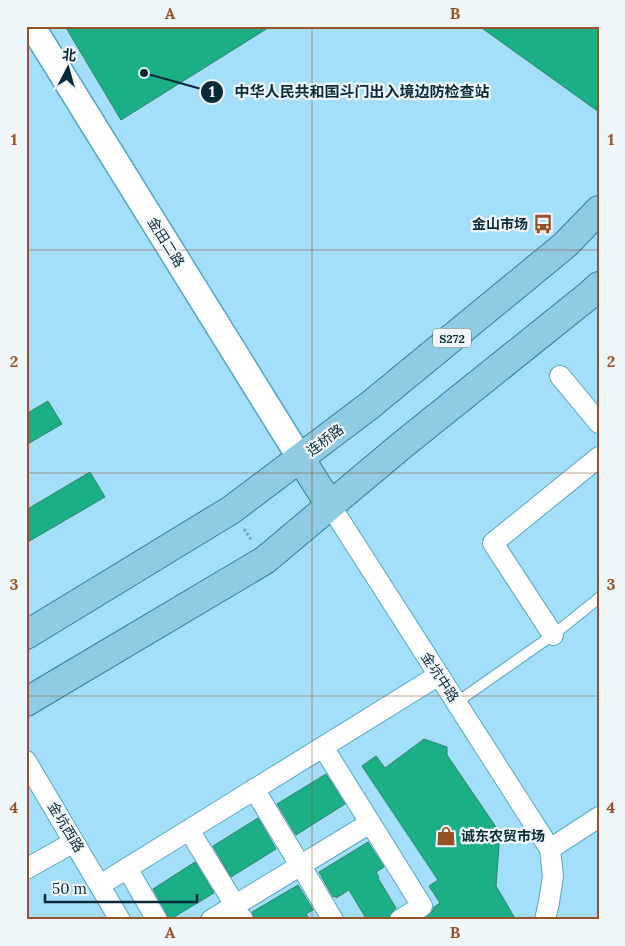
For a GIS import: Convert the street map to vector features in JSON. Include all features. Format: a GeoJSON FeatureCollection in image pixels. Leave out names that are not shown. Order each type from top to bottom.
{"type":"FeatureCollection","features":[{"type":"Feature","properties":{"kind":"main road","name":"连桥路"},"geometry":{"type":"LineString","coordinates":[[26,635],[231,510],[370,406],[558,251],[599,210]]}},
{"type":"Feature","properties":{"kind":"main road"},"geometry":{"type":"LineString","coordinates":[[26,702],[265,560],[401,446],[599,286]]}},
{"type":"Feature","properties":{"kind":"main road"},"geometry":{"type":"LineString","coordinates":[[300,458],[330,505]]}},
{"type":"Feature","properties":{"kind":"street","name":"金田二路"},"geometry":{"type":"LineString","coordinates":[[32,26],[300,458]]}},
{"type":"Feature","properties":{"kind":"street"},"geometry":{"type":"LineString","coordinates":[[560,376],[599,423]]}},
{"type":"Feature","properties":{"kind":"street"},"geometry":{"type":"LineString","coordinates":[[553,635],[493,542],[599,457]]}},
{"type":"Feature","properties":{"kind":"street","name":"金坑中路"},"geometry":{"type":"LineString","coordinates":[[330,505],[550,849]]}},
{"type":"Feature","properties":{"kind":"street"},"geometry":{"type":"LineString","coordinates":[[100,885],[439,675]]}},
{"type":"Feature","properties":{"kind":"street"},"geometry":{"type":"LineString","coordinates":[[323,747],[422,906],[400,920]]}},
{"type":"Feature","properties":{"kind":"street","name":"金坑西路"},"geometry":{"type":"LineString","coordinates":[[26,761],[120,920]]}},
{"type":"Feature","properties":{"kind":"street"},"geometry":{"type":"LineString","coordinates":[[254,789],[333,920]]}},
{"type":"Feature","properties":{"kind":"street"},"geometry":{"type":"LineString","coordinates":[[545,920],[553,876],[550,849],[599,817]]}},
{"type":"Feature","properties":{"kind":"street"},"geometry":{"type":"LineString","coordinates":[[210,920],[240,914],[304,871],[370,822]]}},
{"type":"Feature","properties":{"kind":"street"},"geometry":{"type":"LineString","coordinates":[[189,830],[240,914]]}},
{"type":"Feature","properties":{"kind":"street"},"geometry":{"type":"LineString","coordinates":[[26,870],[74,842]]}},
{"type":"Feature","properties":{"kind":"street"},"geometry":{"type":"LineString","coordinates":[[126,868],[157,920]]}},
{"type":"Feature","properties":{"kind":"lane"},"geometry":{"type":"LineString","coordinates":[[457,702],[553,635],[599,598]]}},
{"type":"Feature","properties":{"kind":"path"},"geometry":{"type":"LineString","coordinates":[[231,510],[265,560]]}},
{"type":"Feature","properties":{"kind":"building"},"geometry":{"type":"Polygon","coordinates":[[[65,26],[271,26],[121,120],[65,26]]]}},
{"type":"Feature","properties":{"kind":"building"},"geometry":{"type":"Polygon","coordinates":[[[479,26],[599,26],[599,112],[479,26]]]}},
{"type":"Feature","properties":{"kind":"building"},"geometry":{"type":"Polygon","coordinates":[[[48,401],[62,424],[26,445],[26,414],[48,401]]]}},
{"type":"Feature","properties":{"kind":"building"},"geometry":{"type":"Polygon","coordinates":[[[90,472],[105,497],[26,543],[26,510],[90,472]]]}},
{"type":"Feature","properties":{"kind":"building"},"geometry":{"type":"Polygon","coordinates":[[[424,739],[447,747],[447,755],[500,833],[496,886],[516,920],[423,920],[440,903],[429,886],[438,880],[362,766],[376,756],[385,768],[424,739]]]}},
{"type":"Feature","properties":{"kind":"building"},"geometry":{"type":"Polygon","coordinates":[[[326,774],[345,804],[296,835],[277,804],[326,774]]]}},
{"type":"Feature","properties":{"kind":"building"},"geometry":{"type":"Polygon","coordinates":[[[258,818],[276,849],[231,877],[213,846],[258,818]]]}},
{"type":"Feature","properties":{"kind":"building"},"geometry":{"type":"Polygon","coordinates":[[[368,842],[384,867],[376,872],[396,908],[390,914],[388,920],[367,920],[349,890],[336,898],[335,896],[333,897],[319,872],[368,842]]]}},
{"type":"Feature","properties":{"kind":"building"},"geometry":{"type":"Polygon","coordinates":[[[195,862],[214,893],[169,920],[153,889],[195,862]]]}},
{"type":"Feature","properties":{"kind":"building"},"geometry":{"type":"Polygon","coordinates":[[[298,885],[313,910],[306,914],[310,920],[255,920],[252,912],[298,885]]]}},
{"type":"Feature","properties":{"kind":"place","name":"中华人民共和国斗门出入境边防检查站"},"geometry":{"type":"Point","coordinates":[144,73]}},
{"type":"Feature","properties":{"kind":"place","name":"金山市场"},"geometry":{"type":"Point","coordinates":[543,224]}},
{"type":"Feature","properties":{"kind":"place","name":"诚东农贸市场"},"geometry":{"type":"Point","coordinates":[446,836]}}]}
